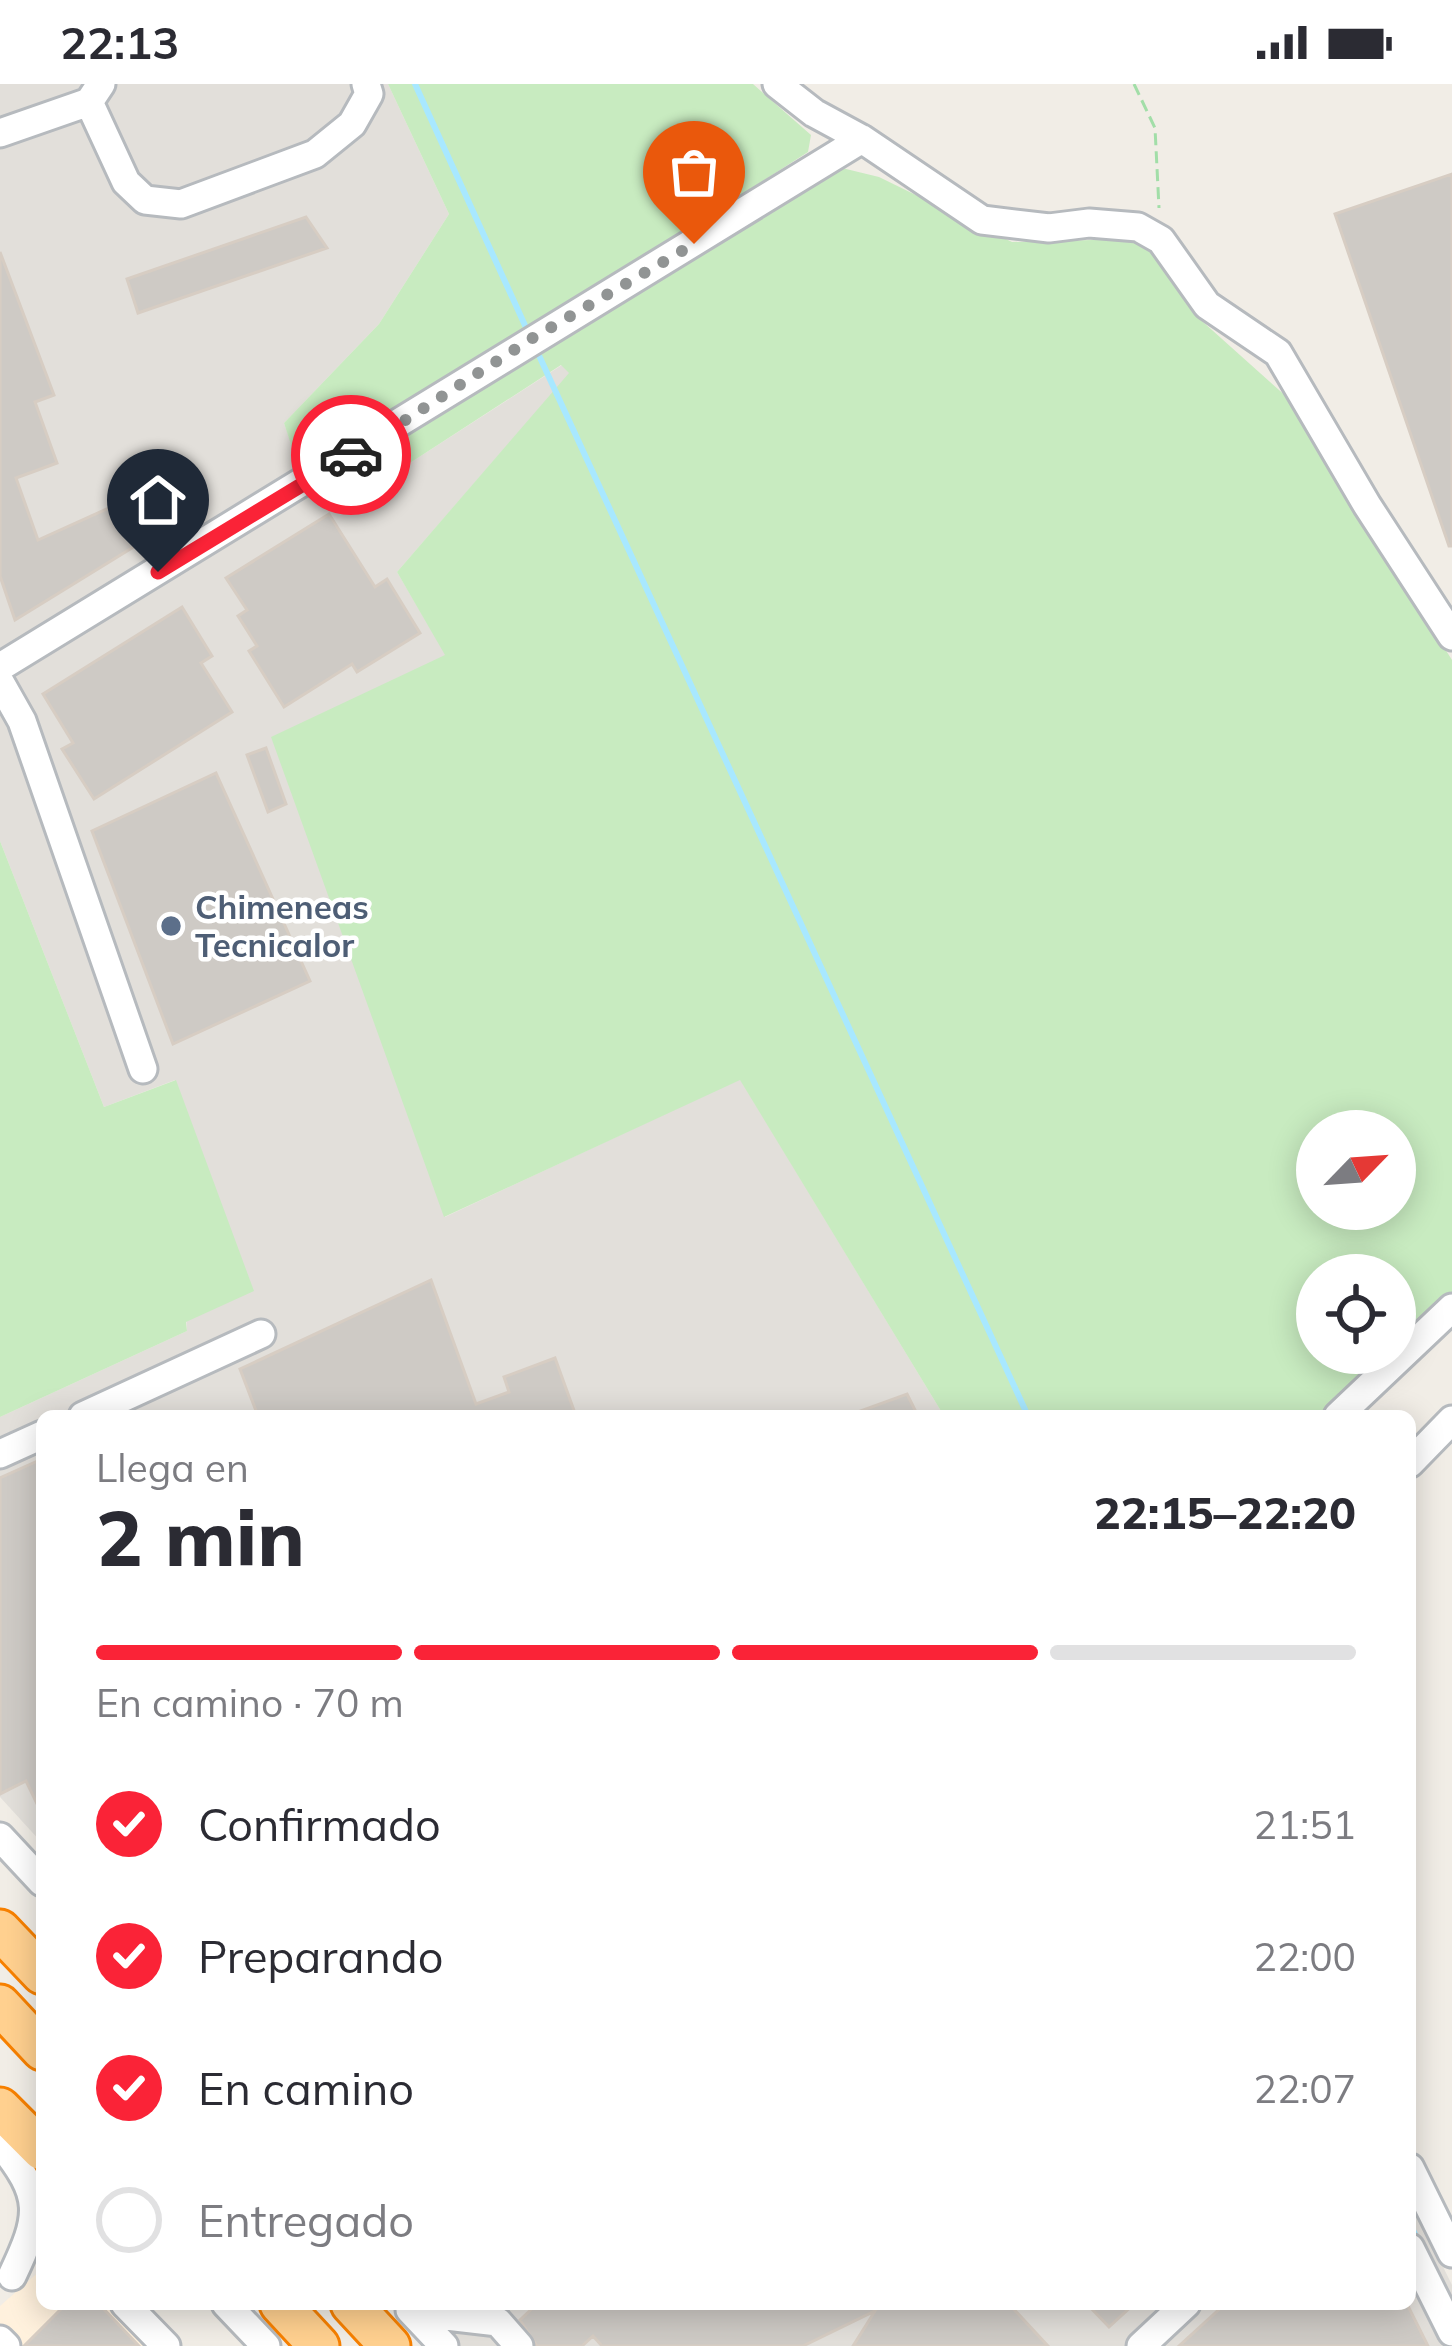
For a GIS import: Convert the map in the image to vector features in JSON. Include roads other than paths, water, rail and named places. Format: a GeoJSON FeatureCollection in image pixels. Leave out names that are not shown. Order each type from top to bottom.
{"type":"FeatureCollection","features":[{"type":"Feature","properties":{"kind":"highway"},"geometry":{"type":"LineString","coordinates":[[0,1930],[36,1968]]}},
{"type":"Feature","properties":{"kind":"highway"},"geometry":{"type":"LineString","coordinates":[[0,2005],[36,2044]]}},
{"type":"Feature","properties":{"kind":"highway"},"geometry":{"type":"LineString","coordinates":[[0,2108],[36,2147]]}},
{"type":"Feature","properties":{"kind":"highway"},"geometry":{"type":"LineString","coordinates":[[286,2310],[319,2346]]}},
{"type":"Feature","properties":{"kind":"highway"},"geometry":{"type":"LineString","coordinates":[[357,2310],[390,2346]]}},
{"type":"Feature","properties":{"kind":"street"},"geometry":{"type":"LineString","coordinates":[[0,133],[95,93],[126,182],[146,200],[181,204],[315,154],[352,124],[369,94],[366,84]]}},
{"type":"Feature","properties":{"kind":"street"},"geometry":{"type":"LineString","coordinates":[[777,84],[814,113],[862,139],[982,220],[1049,228],[1089,223],[1138,227],[1161,240],[1208,305],[1278,353],[1367,505],[1452,636]]}},
{"type":"Feature","properties":{"kind":"street"},"geometry":{"type":"LineString","coordinates":[[0,667],[862,139]]}},
{"type":"Feature","properties":{"kind":"street"},"geometry":{"type":"LineString","coordinates":[[0,682],[22,721],[143,1069]]}},
{"type":"Feature","properties":{"kind":"street"},"geometry":{"type":"LineString","coordinates":[[1344,1410],[1452,1307]]}},
{"type":"Feature","properties":{"kind":"street"},"geometry":{"type":"LineString","coordinates":[[96,1410],[261,1334]]}},
{"type":"Feature","properties":{"kind":"street"},"geometry":{"type":"LineString","coordinates":[[1416,1456],[1452,1420]]}},
{"type":"Feature","properties":{"kind":"street"},"geometry":{"type":"LineString","coordinates":[[0,1454],[36,1438]]}},
{"type":"Feature","properties":{"kind":"street"},"geometry":{"type":"LineString","coordinates":[[0,1837],[36,1876]]}},
{"type":"Feature","properties":{"kind":"street"},"geometry":{"type":"LineString","coordinates":[[0,2126],[36,2149]]}},
{"type":"Feature","properties":{"kind":"street"},"geometry":{"type":"LineString","coordinates":[[0,2143],[27,2176],[35,2226],[6,2281]]}},
{"type":"Feature","properties":{"kind":"street"},"geometry":{"type":"LineString","coordinates":[[1416,2180],[1452,2253]]}},
{"type":"Feature","properties":{"kind":"street"},"geometry":{"type":"LineString","coordinates":[[1416,2260],[1452,2332]]}},
{"type":"Feature","properties":{"kind":"street"},"geometry":{"type":"LineString","coordinates":[[6,2281],[36,2264]]}},
{"type":"Feature","properties":{"kind":"street"},"geometry":{"type":"LineString","coordinates":[[131,2310],[166,2346]]}},
{"type":"Feature","properties":{"kind":"street"},"geometry":{"type":"LineString","coordinates":[[232,2310],[266,2346]]}},
{"type":"Feature","properties":{"kind":"street"},"geometry":{"type":"LineString","coordinates":[[410,2310],[444,2346]]}},
{"type":"Feature","properties":{"kind":"street"},"geometry":{"type":"LineString","coordinates":[[420,2310],[497,2323],[520,2346]]}},
{"type":"Feature","properties":{"kind":"street"},"geometry":{"type":"LineString","coordinates":[[1141,2346],[1180,2310]]}},
{"type":"Feature","properties":{"kind":"waterway"},"geometry":{"type":"LineString","coordinates":[[415,84],[528,332]]}},
{"type":"Feature","properties":{"kind":"waterway"},"geometry":{"type":"LineString","coordinates":[[536,349],[1025,1410]]}},
{"type":"Feature","properties":{"kind":"waterway"},"geometry":{"type":"LineString","coordinates":[[1416,2236],[1419,2242]]}},
{"type":"Feature","properties":{"kind":"place","name":"Chimeneas Tecnicalor"},"geometry":{"type":"Point","coordinates":[171,926]}}]}
